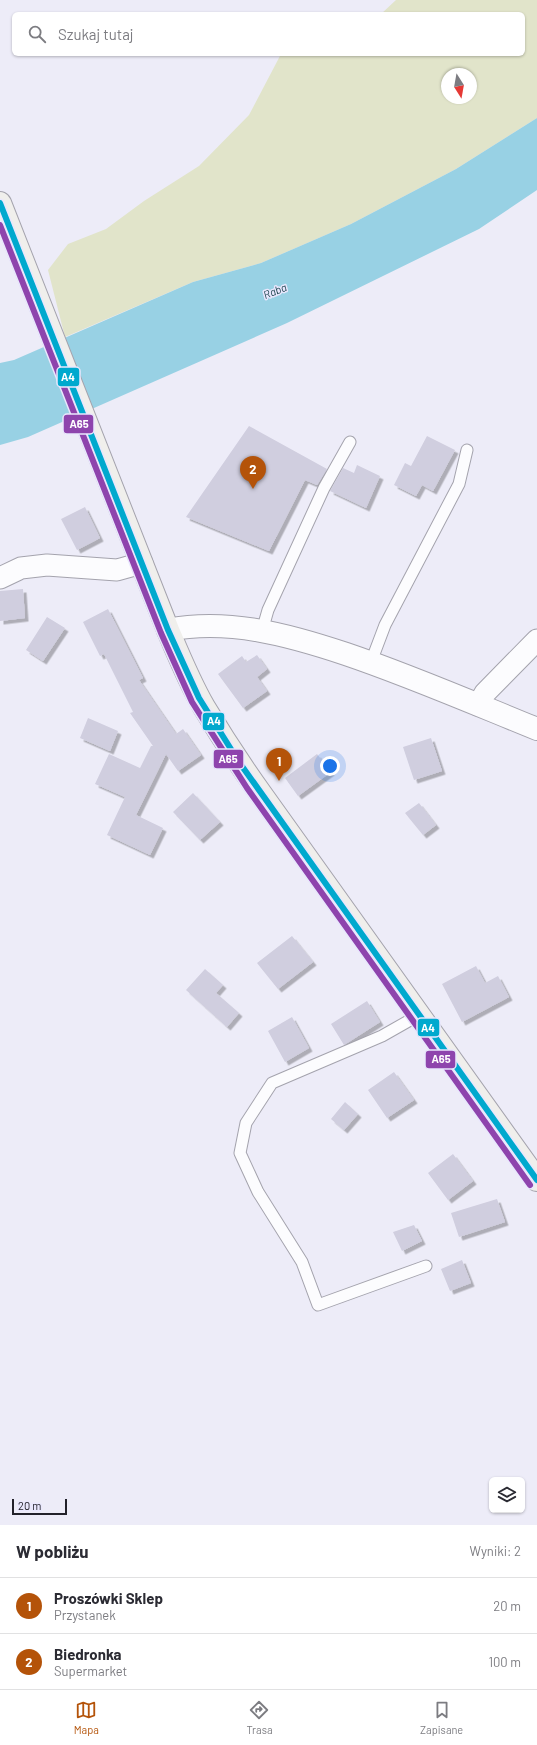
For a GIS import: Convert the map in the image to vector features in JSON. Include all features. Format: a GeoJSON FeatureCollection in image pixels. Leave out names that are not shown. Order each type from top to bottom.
{"type":"FeatureCollection","features":[{"type":"Feature","properties":{"kind":"main road"},"geometry":{"type":"LineString","coordinates":[[3,211],[168,630],[203,706],[234,755],[537,1180]]}},
{"type":"Feature","properties":{"kind":"street"},"geometry":{"type":"LineString","coordinates":[[0,578],[21,568],[47,565],[117,570],[142,564]]}},
{"type":"Feature","properties":{"kind":"street"},"geometry":{"type":"LineString","coordinates":[[168,630],[198,626],[240,628],[308,641],[371,662],[537,729]]}},
{"type":"Feature","properties":{"kind":"street"},"geometry":{"type":"LineString","coordinates":[[478,705],[485,693],[537,640]]}},
{"type":"Feature","properties":{"kind":"lane"},"geometry":{"type":"LineString","coordinates":[[262,631],[268,610],[324,488],[350,442]]}},
{"type":"Feature","properties":{"kind":"lane"},"geometry":{"type":"LineString","coordinates":[[371,662],[385,625],[459,484],[467,450]]}},
{"type":"Feature","properties":{"kind":"lane"},"geometry":{"type":"LineString","coordinates":[[419,1015],[382,1036],[272,1083],[246,1123],[240,1153],[258,1192],[302,1262],[318,1305],[426,1266]]}},
{"type":"Feature","properties":{"kind":"green space"},"geometry":{"type":"Polygon","coordinates":[[[396,0],[537,0],[537,118],[456,169],[351,224],[261,263],[193,282],[65,337],[48,270],[68,244],[106,229],[144,201],[199,166],[249,115],[280,56],[525,56],[525,12],[383,12],[396,0]]]}},
{"type":"Feature","properties":{"kind":"water","name":"Raba"},"geometry":{"type":"Polygon","coordinates":[[[537,118],[537,190],[479,229],[287,323],[28,437],[0,445],[0,363],[14,360],[193,282],[261,263],[351,224],[456,169],[537,118]]]}},
{"type":"Feature","properties":{"kind":"building"},"geometry":{"type":"Polygon","coordinates":[[[249,426],[327,469],[317,485],[305,480],[269,551],[186,517],[249,426]]]}},
{"type":"Feature","properties":{"kind":"building"},"geometry":{"type":"Polygon","coordinates":[[[427,436],[455,450],[433,491],[422,485],[416,496],[394,485],[405,463],[411,466],[427,436]]]}},
{"type":"Feature","properties":{"kind":"building"},"geometry":{"type":"Polygon","coordinates":[[[357,465],[380,476],[366,508],[330,491],[343,468],[354,473],[357,465]]]}},
{"type":"Feature","properties":{"kind":"building"},"geometry":{"type":"Polygon","coordinates":[[[85,507],[100,538],[77,550],[61,519],[85,507]]]}},
{"type":"Feature","properties":{"kind":"building"},"geometry":{"type":"Polygon","coordinates":[[[23,589],[25,618],[0,621],[0,591],[23,589]]]}},
{"type":"Feature","properties":{"kind":"building"},"geometry":{"type":"Polygon","coordinates":[[[108,609],[143,678],[139,680],[176,734],[183,729],[201,755],[178,771],[166,754],[136,815],[163,828],[150,855],[107,835],[125,797],[95,784],[109,754],[140,768],[151,746],[153,746],[130,713],[133,712],[104,654],[100,656],[83,622],[108,609]]]}},
{"type":"Feature","properties":{"kind":"building"},"geometry":{"type":"Polygon","coordinates":[[[47,617],[65,628],[43,661],[26,650],[47,617]]]}},
{"type":"Feature","properties":{"kind":"building"},"geometry":{"type":"Polygon","coordinates":[[[257,655],[267,669],[257,677],[267,691],[243,708],[218,674],[242,656],[246,662],[257,655]]]}},
{"type":"Feature","properties":{"kind":"building"},"geometry":{"type":"Polygon","coordinates":[[[88,718],[118,731],[110,751],[80,738],[88,718]]]}},
{"type":"Feature","properties":{"kind":"building"},"geometry":{"type":"Polygon","coordinates":[[[431,738],[442,771],[414,780],[403,747],[431,738]]]}},
{"type":"Feature","properties":{"kind":"building"},"geometry":{"type":"Polygon","coordinates":[[[317,754],[331,772],[298,796],[285,778],[317,754]]]}},
{"type":"Feature","properties":{"kind":"building"},"geometry":{"type":"Polygon","coordinates":[[[193,793],[220,822],[200,840],[173,812],[193,793]]]}},
{"type":"Feature","properties":{"kind":"building"},"geometry":{"type":"Polygon","coordinates":[[[419,803],[436,825],[423,835],[405,813],[419,803]]]}},
{"type":"Feature","properties":{"kind":"building"},"geometry":{"type":"Polygon","coordinates":[[[292,936],[313,962],[278,989],[257,963],[292,936]]]}},
{"type":"Feature","properties":{"kind":"building"},"geometry":{"type":"Polygon","coordinates":[[[476,966],[485,983],[498,976],[509,997],[462,1022],[442,984],[476,966]]]}},
{"type":"Feature","properties":{"kind":"building"},"geometry":{"type":"Polygon","coordinates":[[[205,969],[223,985],[216,993],[239,1013],[227,1027],[186,990],[205,969]]]}},
{"type":"Feature","properties":{"kind":"building"},"geometry":{"type":"Polygon","coordinates":[[[367,1001],[380,1022],[344,1045],[331,1024],[367,1001]]]}},
{"type":"Feature","properties":{"kind":"building"},"geometry":{"type":"Polygon","coordinates":[[[292,1017],[309,1048],[285,1062],[268,1031],[292,1017]]]}},
{"type":"Feature","properties":{"kind":"building"},"geometry":{"type":"Polygon","coordinates":[[[394,1072],[414,1100],[387,1118],[368,1090],[394,1072]]]}},
{"type":"Feature","properties":{"kind":"building"},"geometry":{"type":"Polygon","coordinates":[[[345,1102],[358,1114],[344,1130],[331,1119],[345,1102]]]}},
{"type":"Feature","properties":{"kind":"building"},"geometry":{"type":"Polygon","coordinates":[[[453,1154],[473,1181],[448,1200],[428,1173],[453,1154]]]}},
{"type":"Feature","properties":{"kind":"building"},"geometry":{"type":"Polygon","coordinates":[[[497,1199],[505,1222],[459,1237],[451,1213],[497,1199]]]}},
{"type":"Feature","properties":{"kind":"building"},"geometry":{"type":"Polygon","coordinates":[[[414,1225],[422,1241],[402,1251],[393,1232],[414,1225]]]}},
{"type":"Feature","properties":{"kind":"building"},"geometry":{"type":"Polygon","coordinates":[[[462,1260],[471,1283],[450,1291],[441,1269],[462,1260]]]}},
{"type":"Feature","properties":{"kind":"transit line","name":"A4"},"geometry":{"type":"LineString","coordinates":[[0,203],[168,630],[199,698],[239,762],[537,1180]]}},
{"type":"Feature","properties":{"kind":"transit line","name":"A65"},"geometry":{"type":"LineString","coordinates":[[0,225],[161,633],[192,702],[247,788],[530,1185]]}},
{"type":"Feature","properties":{"kind":"place","name":"Biedronka"},"geometry":{"type":"Point","coordinates":[253,489]}},
{"type":"Feature","properties":{"kind":"place","name":"Proszówki Sklep"},"geometry":{"type":"Point","coordinates":[279,781]}}]}
